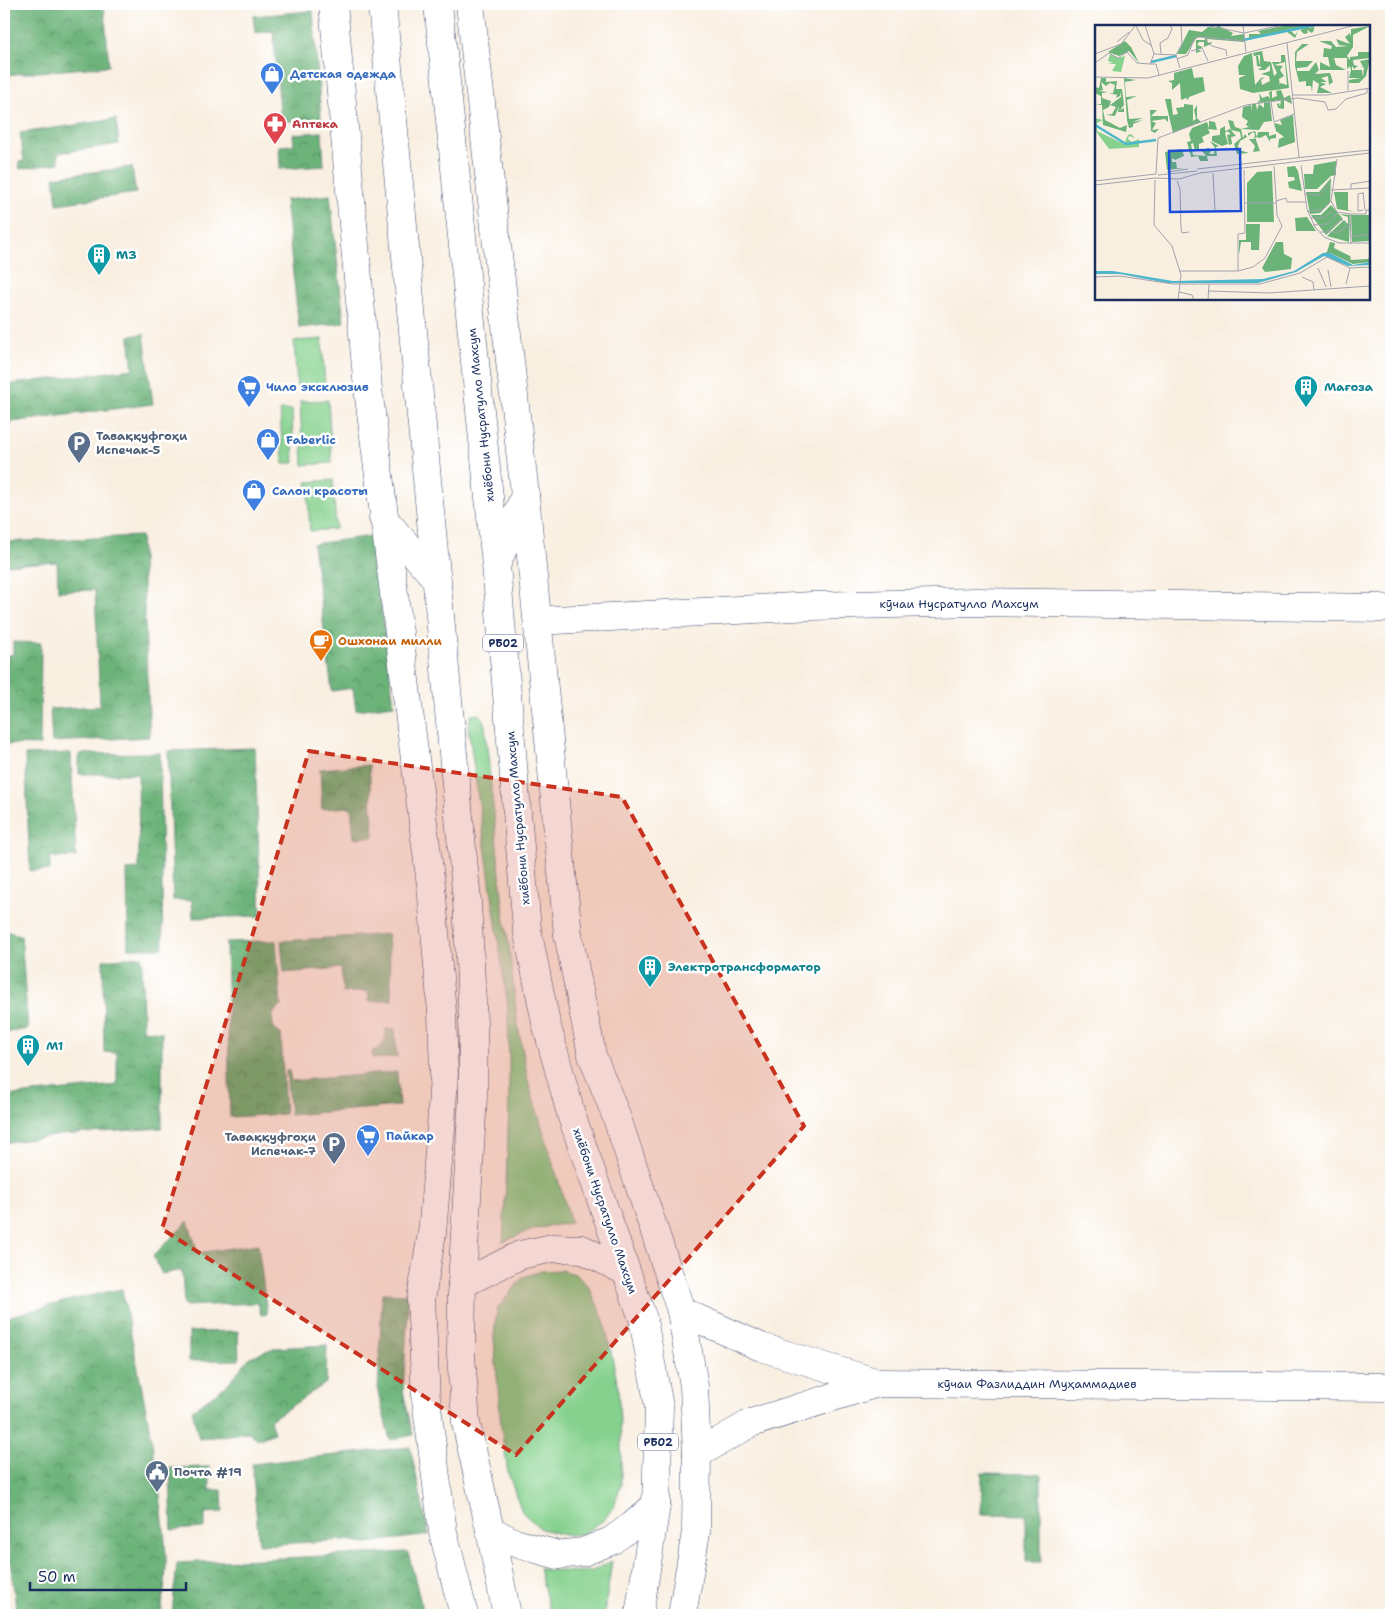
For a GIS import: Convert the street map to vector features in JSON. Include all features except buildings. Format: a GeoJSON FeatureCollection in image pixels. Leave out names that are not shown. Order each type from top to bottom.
{"type":"FeatureCollection","features":[{"type":"Feature","properties":{"kind":"main road"},"geometry":{"type":"LineString","coordinates":[[333,4],[368,389],[431,885],[442,1012],[444,1073],[442,1128],[432,1233],[421,1299],[426,1399],[444,1532],[464,1615]]}},
{"type":"Feature","properties":{"kind":"main road"},"geometry":{"type":"LineString","coordinates":[[382,4],[467,901],[473,1023],[473,1096],[462,1284],[461,1355],[466,1423],[490,1530],[506,1615]]}},
{"type":"Feature","properties":{"kind":"main road","name":"хиёбони Нусратулло Махсум"},"geometry":{"type":"LineString","coordinates":[[438,4],[496,565],[527,929],[546,1023],[571,1114],[643,1318],[659,1407],[656,1505],[639,1615]]}},
{"type":"Feature","properties":{"kind":"main road"},"geometry":{"type":"LineString","coordinates":[[470,4],[525,495],[568,934],[592,1055],[617,1118],[681,1311],[694,1386],[697,1454],[696,1532],[682,1615]]}},
{"type":"Feature","properties":{"kind":"main road"},"geometry":{"type":"LineString","coordinates":[[496,565],[525,495]]}},
{"type":"Feature","properties":{"kind":"main road"},"geometry":{"type":"LineString","coordinates":[[383,518],[438,580]]}},
{"type":"Feature","properties":{"kind":"main road","name":"кӯчаи Нусратулло Махсум"},"geometry":{"type":"LineString","coordinates":[[538,621],[812,606],[976,602],[1381,608]]}},
{"type":"Feature","properties":{"kind":"main road"},"geometry":{"type":"LineString","coordinates":[[462,1284],[520,1255],[553,1248],[582,1249],[626,1271]]}},
{"type":"Feature","properties":{"kind":"main road"},"geometry":{"type":"LineString","coordinates":[[681,1311],[761,1346],[878,1383]]}},
{"type":"Feature","properties":{"kind":"main road","name":"кӯчаи Фазлиддин Муҳаммадиев"},"geometry":{"type":"LineString","coordinates":[[697,1454],[751,1423],[878,1383],[1391,1387]]}},
{"type":"Feature","properties":{"kind":"main road"},"geometry":{"type":"LineString","coordinates":[[490,1530],[515,1543],[558,1555],[583,1552],[611,1541],[656,1505]]}},
{"type":"Feature","properties":{"kind":"highlighted area"},"geometry":{"type":"Polygon","coordinates":[[[309,751],[622,797],[804,1126],[516,1455],[162,1229],[309,751]]]}},
{"type":"Feature","properties":{"kind":"green space"},"geometry":{"type":"Polygon","coordinates":[[[8,4],[104,4],[109,66],[4,75],[4,38],[10,38],[8,4]]]}},
{"type":"Feature","properties":{"kind":"green space"},"geometry":{"type":"Polygon","coordinates":[[[313,11],[321,118],[281,122],[273,31],[255,33],[253,16],[313,11]]]}},
{"type":"Feature","properties":{"kind":"green space"},"geometry":{"type":"Polygon","coordinates":[[[116,119],[119,144],[58,153],[59,163],[20,169],[19,162],[24,161],[20,133],[116,119]]]}},
{"type":"Feature","properties":{"kind":"green space"},"geometry":{"type":"Polygon","coordinates":[[[322,132],[324,166],[280,169],[279,146],[294,145],[293,134],[322,132]]]}},
{"type":"Feature","properties":{"kind":"green space"},"geometry":{"type":"Polygon","coordinates":[[[132,167],[136,193],[57,204],[54,177],[132,167]]]}},
{"type":"Feature","properties":{"kind":"green space"},"geometry":{"type":"Polygon","coordinates":[[[330,195],[344,323],[299,328],[285,200],[330,195]]]}},
{"type":"Feature","properties":{"kind":"green space"},"geometry":{"type":"Polygon","coordinates":[[[144,334],[153,404],[4,423],[4,385],[133,369],[129,336],[144,334]]]}},
{"type":"Feature","properties":{"kind":"green space"},"geometry":{"type":"Polygon","coordinates":[[[322,339],[325,386],[297,387],[294,341],[322,339]]]}},
{"type":"Feature","properties":{"kind":"green space"},"geometry":{"type":"Polygon","coordinates":[[[328,400],[332,463],[303,465],[300,401],[328,400]]]}},
{"type":"Feature","properties":{"kind":"green space"},"geometry":{"type":"Polygon","coordinates":[[[280,410],[292,410],[294,463],[283,464],[280,410]]]}},
{"type":"Feature","properties":{"kind":"green space"},"geometry":{"type":"Polygon","coordinates":[[[333,480],[336,529],[310,531],[307,482],[333,480]]]}},
{"type":"Feature","properties":{"kind":"green space"},"geometry":{"type":"Polygon","coordinates":[[[141,536],[150,737],[52,742],[50,709],[100,706],[95,590],[58,591],[57,562],[4,565],[4,542],[141,536]]]}},
{"type":"Feature","properties":{"kind":"green space"},"geometry":{"type":"Polygon","coordinates":[[[372,536],[394,705],[356,710],[353,688],[332,691],[313,544],[372,536]]]}},
{"type":"Feature","properties":{"kind":"green space"},"geometry":{"type":"Polygon","coordinates":[[[13,642],[41,643],[40,745],[4,744],[4,655],[13,655],[13,642]]]}},
{"type":"Feature","properties":{"kind":"green space"},"geometry":{"type":"Polygon","coordinates":[[[479,714],[485,726],[504,916],[517,1020],[528,1081],[571,1223],[536,1229],[503,1242],[508,1122],[509,1061],[507,1001],[468,726],[471,715],[479,714]]]}},
{"type":"Feature","properties":{"kind":"green space"},"geometry":{"type":"Polygon","coordinates":[[[255,748],[261,916],[193,918],[192,900],[173,900],[168,751],[255,748]]]}},
{"type":"Feature","properties":{"kind":"green space"},"geometry":{"type":"Polygon","coordinates":[[[71,753],[76,857],[50,858],[50,870],[30,871],[25,755],[71,753]]]}},
{"type":"Feature","properties":{"kind":"green space"},"geometry":{"type":"Polygon","coordinates":[[[160,753],[163,948],[128,948],[127,870],[139,869],[138,774],[79,774],[79,754],[160,753]]]}},
{"type":"Feature","properties":{"kind":"green space"},"geometry":{"type":"Polygon","coordinates":[[[369,765],[374,837],[354,838],[351,807],[322,809],[320,769],[369,765]]]}},
{"type":"Feature","properties":{"kind":"green space"},"geometry":{"type":"Polygon","coordinates":[[[4,931],[21,935],[28,1029],[4,1033],[4,931]]]}},
{"type":"Feature","properties":{"kind":"green space"},"geometry":{"type":"Polygon","coordinates":[[[388,934],[392,1000],[369,1002],[368,991],[343,993],[341,968],[284,973],[281,941],[388,934]]]}},
{"type":"Feature","properties":{"kind":"green space"},"geometry":{"type":"Polygon","coordinates":[[[276,941],[281,1006],[274,1012],[272,1020],[275,1028],[281,1034],[285,1114],[230,1117],[226,942],[276,941]]]}},
{"type":"Feature","properties":{"kind":"green space"},"geometry":{"type":"Polygon","coordinates":[[[142,956],[143,1030],[162,1032],[162,1128],[60,1135],[4,1143],[4,1096],[117,1085],[117,1053],[104,1052],[103,960],[142,956]]]}},
{"type":"Feature","properties":{"kind":"green space"},"geometry":{"type":"Polygon","coordinates":[[[386,1029],[395,1029],[397,1057],[373,1059],[372,1051],[384,1043],[386,1029]]]}},
{"type":"Feature","properties":{"kind":"green space"},"geometry":{"type":"Polygon","coordinates":[[[286,1070],[289,1070],[291,1081],[397,1072],[399,1106],[290,1115],[286,1070]]]}},
{"type":"Feature","properties":{"kind":"green space"},"geometry":{"type":"Polygon","coordinates":[[[188,1221],[198,1253],[258,1244],[267,1314],[261,1315],[258,1303],[184,1306],[182,1270],[162,1274],[153,1256],[188,1221]]]}},
{"type":"Feature","properties":{"kind":"green space"},"geometry":{"type":"Polygon","coordinates":[[[561,1270],[575,1274],[589,1287],[604,1320],[618,1386],[621,1439],[621,1485],[614,1506],[604,1520],[582,1534],[564,1535],[541,1529],[522,1512],[508,1473],[501,1426],[494,1337],[497,1309],[523,1277],[542,1271],[561,1270]]]}},
{"type":"Feature","properties":{"kind":"green space"},"geometry":{"type":"Polygon","coordinates":[[[122,1289],[148,1421],[163,1521],[166,1562],[161,1615],[17,1615],[4,1512],[4,1318],[74,1299],[122,1289]]]}},
{"type":"Feature","properties":{"kind":"green space"},"geometry":{"type":"Polygon","coordinates":[[[382,1293],[409,1294],[403,1391],[413,1435],[390,1440],[378,1392],[382,1293]]]}},
{"type":"Feature","properties":{"kind":"green space"},"geometry":{"type":"Polygon","coordinates":[[[238,1331],[239,1360],[189,1361],[189,1332],[238,1331]]]}},
{"type":"Feature","properties":{"kind":"green space"},"geometry":{"type":"Polygon","coordinates":[[[327,1345],[326,1383],[270,1420],[274,1433],[257,1440],[249,1432],[199,1439],[192,1410],[226,1386],[250,1357],[274,1348],[327,1345]]]}},
{"type":"Feature","properties":{"kind":"green space"},"geometry":{"type":"Polygon","coordinates":[[[410,1447],[429,1535],[366,1543],[346,1540],[259,1545],[252,1464],[410,1447]]]}},
{"type":"Feature","properties":{"kind":"green space"},"geometry":{"type":"Polygon","coordinates":[[[210,1467],[210,1490],[222,1490],[223,1512],[205,1513],[205,1528],[172,1530],[170,1468],[210,1467]]]}},
{"type":"Feature","properties":{"kind":"green space"},"geometry":{"type":"Polygon","coordinates":[[[982,1473],[1041,1474],[1041,1562],[1026,1562],[1026,1515],[981,1514],[982,1473]]]}},
{"type":"Feature","properties":{"kind":"green space"},"geometry":{"type":"Polygon","coordinates":[[[408,1552],[424,1615],[172,1615],[177,1563],[408,1552]]]}},
{"type":"Feature","properties":{"kind":"green space"},"geometry":{"type":"Polygon","coordinates":[[[612,1561],[604,1615],[551,1615],[539,1569],[573,1572],[592,1571],[612,1561]]]}},
{"type":"Feature","properties":{"kind":"place","name":"Детская одежда"},"geometry":{"type":"Point","coordinates":[272,95]}},
{"type":"Feature","properties":{"kind":"place","name":"Аптека"},"geometry":{"type":"Point","coordinates":[275,145]}},
{"type":"Feature","properties":{"kind":"place","name":"M3"},"geometry":{"type":"Point","coordinates":[99,276]}},
{"type":"Feature","properties":{"kind":"place","name":"Чило эксклюзив"},"geometry":{"type":"Point","coordinates":[249,408]}},
{"type":"Feature","properties":{"kind":"place","name":"Мағоза"},"geometry":{"type":"Point","coordinates":[1306,408]}},
{"type":"Feature","properties":{"kind":"place","name":"Faberlic"},"geometry":{"type":"Point","coordinates":[268,461]}},
{"type":"Feature","properties":{"kind":"place","name":"Таваққуфгоҳи Испечак-5"},"geometry":{"type":"Point","coordinates":[79,464]}},
{"type":"Feature","properties":{"kind":"place","name":"Салон красоты"},"geometry":{"type":"Point","coordinates":[254,512]}},
{"type":"Feature","properties":{"kind":"place","name":"Ошхонаи милли"},"geometry":{"type":"Point","coordinates":[321,662]}},
{"type":"Feature","properties":{"kind":"place","name":"Электротрансформатор"},"geometry":{"type":"Point","coordinates":[650,988]}},
{"type":"Feature","properties":{"kind":"place","name":"М1"},"geometry":{"type":"Point","coordinates":[28,1067]}},
{"type":"Feature","properties":{"kind":"place","name":"Пайкар"},"geometry":{"type":"Point","coordinates":[368,1157]}},
{"type":"Feature","properties":{"kind":"place","name":"Таваққуфгоҳи Испечак-7"},"geometry":{"type":"Point","coordinates":[334,1165]}},
{"type":"Feature","properties":{"kind":"place","name":"Почта #19"},"geometry":{"type":"Point","coordinates":[157,1493]}}]}
